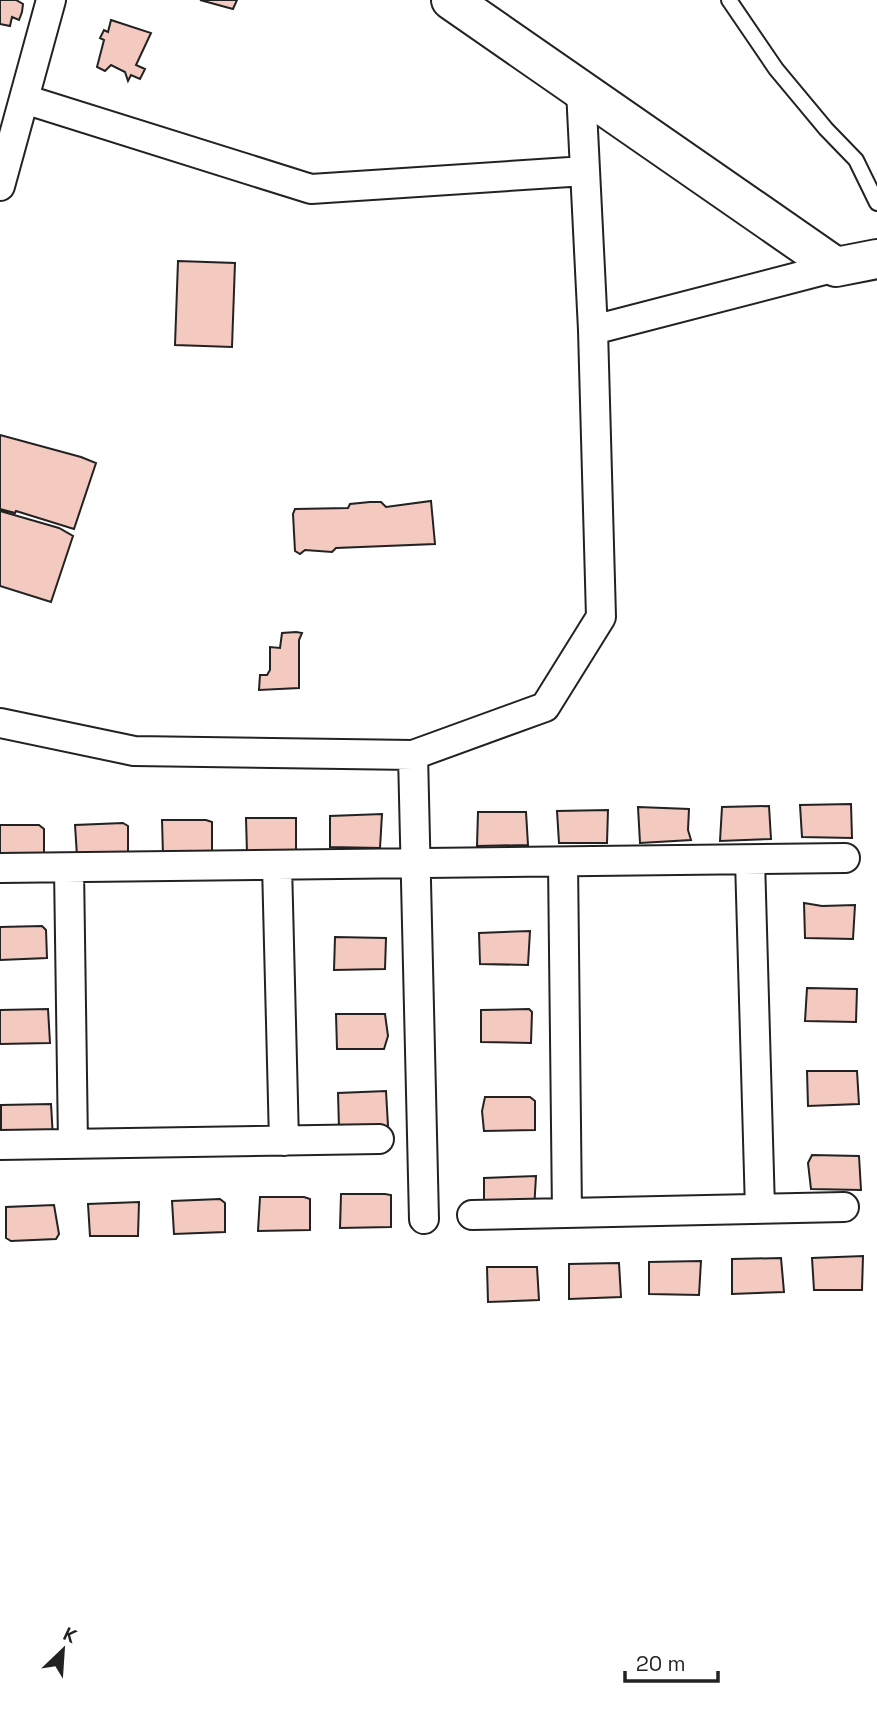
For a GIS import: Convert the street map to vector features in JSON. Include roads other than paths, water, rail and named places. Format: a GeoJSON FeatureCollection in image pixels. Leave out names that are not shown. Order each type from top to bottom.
{"type":"FeatureCollection","features":[{"type":"Feature","properties":{"kind":"street"},"geometry":{"type":"LineString","coordinates":[[0,186],[51,0]]}},
{"type":"Feature","properties":{"kind":"street"},"geometry":{"type":"LineString","coordinates":[[451,0],[835,267]]}},
{"type":"Feature","properties":{"kind":"street"},"geometry":{"type":"LineString","coordinates":[[0,723],[134,751],[413,755],[545,707],[601,617],[593,330],[581,90]]}},
{"type":"Feature","properties":{"kind":"street"},"geometry":{"type":"LineString","coordinates":[[24,99],[311,188],[585,171]]}},
{"type":"Feature","properties":{"kind":"street"},"geometry":{"type":"LineString","coordinates":[[593,330],[835,267],[877,259]]}},
{"type":"Feature","properties":{"kind":"street"},"geometry":{"type":"LineString","coordinates":[[413,755],[424,1219]]}},
{"type":"Feature","properties":{"kind":"street"},"geometry":{"type":"LineString","coordinates":[[0,868],[845,858]]}},
{"type":"Feature","properties":{"kind":"street"},"geometry":{"type":"LineString","coordinates":[[750,860],[760,1209]]}},
{"type":"Feature","properties":{"kind":"street"},"geometry":{"type":"LineString","coordinates":[[563,862],[567,1213]]}},
{"type":"Feature","properties":{"kind":"street"},"geometry":{"type":"LineString","coordinates":[[277,865],[284,1141]]}},
{"type":"Feature","properties":{"kind":"street"},"geometry":{"type":"LineString","coordinates":[[69,868],[74,1144]]}},
{"type":"Feature","properties":{"kind":"street"},"geometry":{"type":"LineString","coordinates":[[0,1145],[379,1139]]}},
{"type":"Feature","properties":{"kind":"street"},"geometry":{"type":"LineString","coordinates":[[472,1215],[844,1207]]}},
{"type":"Feature","properties":{"kind":"lane"},"geometry":{"type":"LineString","coordinates":[[729,0],[776,69],[856,160],[877,203]]}}]}
